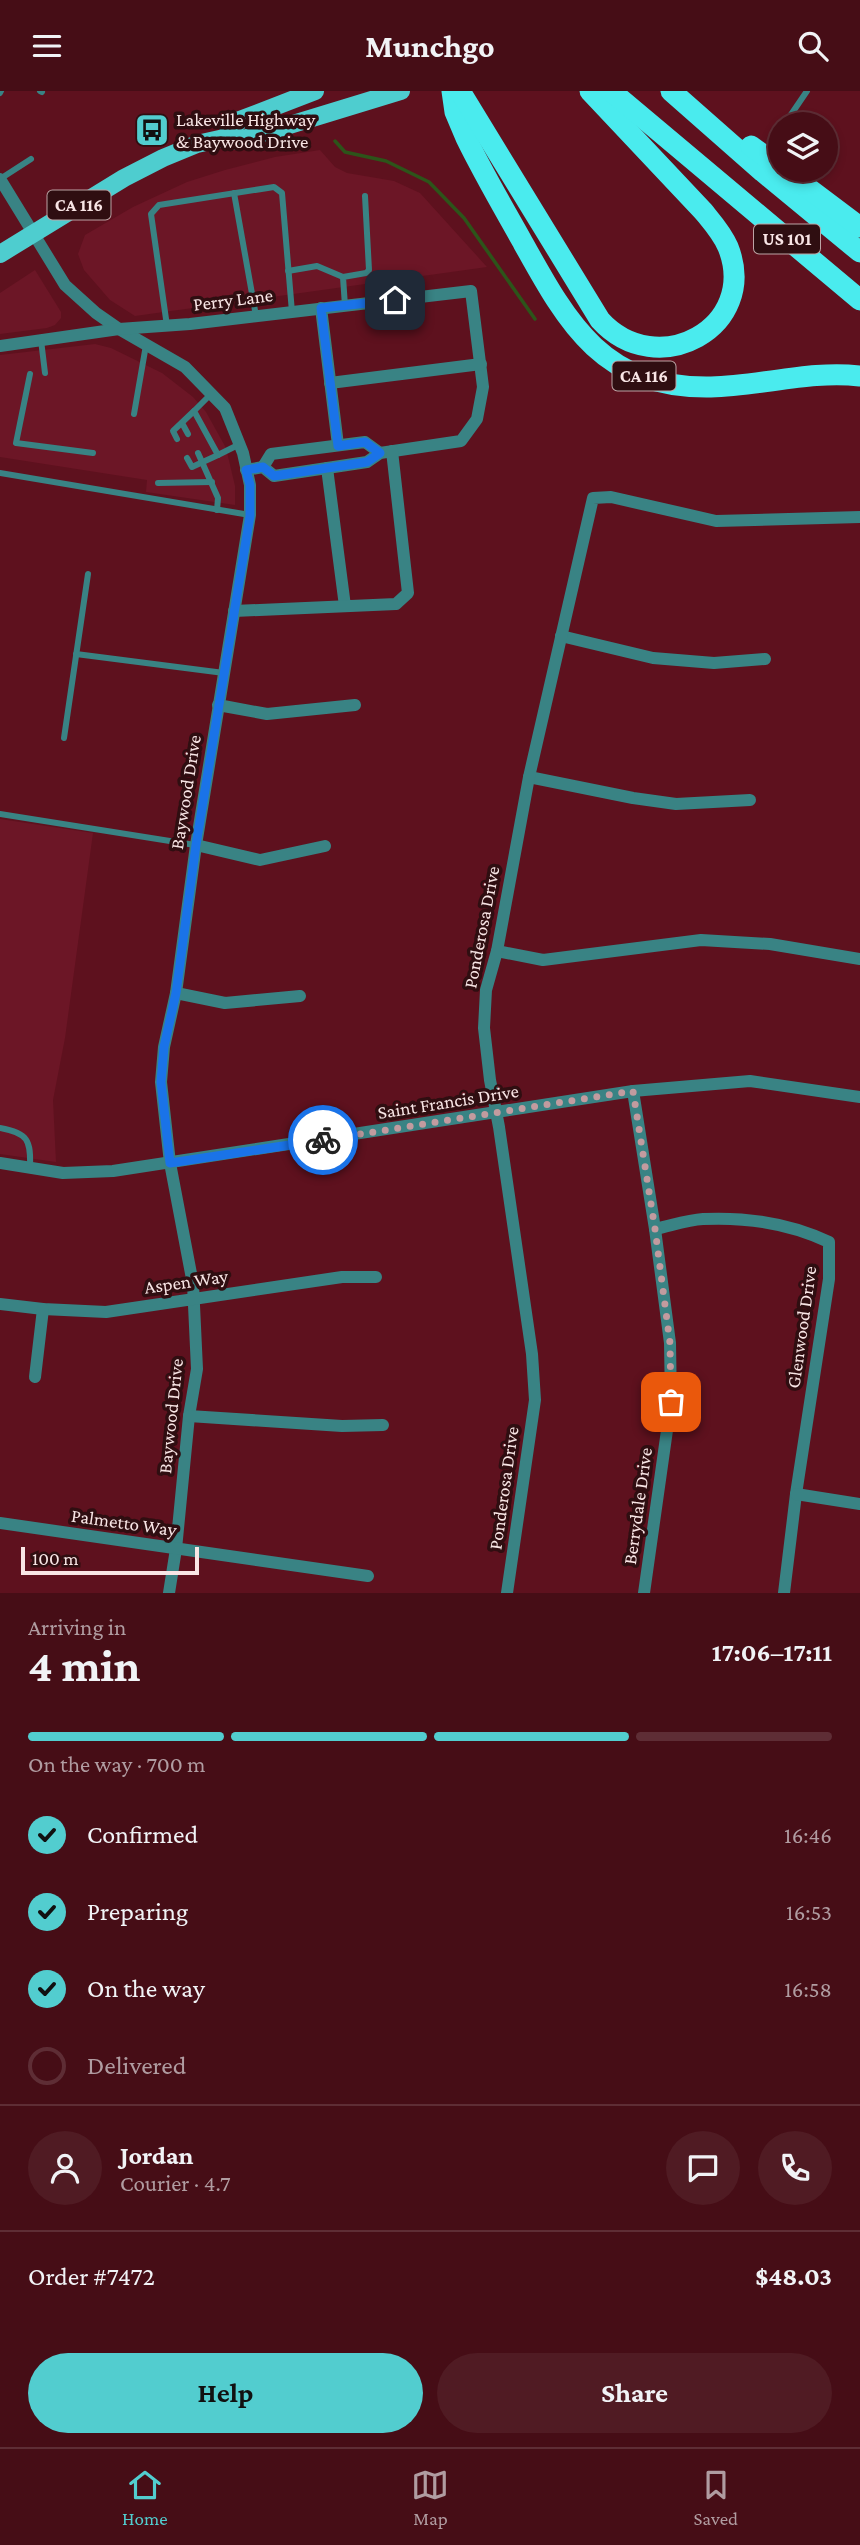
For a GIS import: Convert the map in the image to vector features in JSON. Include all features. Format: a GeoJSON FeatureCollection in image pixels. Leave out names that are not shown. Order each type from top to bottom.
{"type":"FeatureCollection","features":[{"type":"Feature","properties":{"kind":"highway","name":"CA 116"},"geometry":{"type":"LineString","coordinates":[[452,91],[455,112],[466,138],[551,293],[573,326],[602,353],[648,378],[687,386],[726,386],[826,376],[860,376]]}},
{"type":"Feature","properties":{"kind":"highway"},"geometry":{"type":"LineString","coordinates":[[460,91],[600,320],[619,337],[643,347],[662,348],[687,343],[713,325],[727,304],[733,279],[729,249],[720,232],[703,212],[590,91]]}},
{"type":"Feature","properties":{"kind":"highway","name":"US 101"},"geometry":{"type":"LineString","coordinates":[[611,91],[860,300]]}},
{"type":"Feature","properties":{"kind":"highway","name":"US 101"},"geometry":{"type":"LineString","coordinates":[[671,91],[860,252]]}},
{"type":"Feature","properties":{"kind":"highway"},"geometry":{"type":"LineString","coordinates":[[678,91],[768,158]]}},
{"type":"Feature","properties":{"kind":"highway"},"geometry":{"type":"LineString","coordinates":[[800,182],[860,226]]}},
{"type":"Feature","properties":{"kind":"main road","name":"CA 116"},"geometry":{"type":"LineString","coordinates":[[0,254],[124,177],[197,144],[224,138],[237,141],[401,91]]}},
{"type":"Feature","properties":{"kind":"main road","name":"CA 116"},"geometry":{"type":"LineString","coordinates":[[224,138],[240,120],[307,92]]}},
{"type":"Feature","properties":{"kind":"street","name":"Baywood Drive"},"geometry":{"type":"LineString","coordinates":[[0,179],[65,285],[96,313],[119,329],[185,367],[225,408],[240,444],[250,485],[250,516],[196,845],[176,993],[164,1047],[161,1082],[170,1163],[194,1300],[197,1369],[189,1416],[169,1593]]}},
{"type":"Feature","properties":{"kind":"street","name":"Perry Lane"},"geometry":{"type":"LineString","coordinates":[[0,346],[119,329],[471,291],[481,364]]}},
{"type":"Feature","properties":{"kind":"street"},"geometry":{"type":"LineString","coordinates":[[321,308],[338,446]]}},
{"type":"Feature","properties":{"kind":"street"},"geometry":{"type":"LineString","coordinates":[[263,467],[274,476],[367,462],[386,452],[461,441],[477,419],[483,387],[481,364],[330,383]]}},
{"type":"Feature","properties":{"kind":"street"},"geometry":{"type":"LineString","coordinates":[[246,470],[263,467],[271,454],[365,442],[386,452]]}},
{"type":"Feature","properties":{"kind":"street"},"geometry":{"type":"LineString","coordinates":[[234,611],[396,604],[408,593],[386,452]]}},
{"type":"Feature","properties":{"kind":"street"},"geometry":{"type":"LineString","coordinates":[[327,468],[345,606]]}},
{"type":"Feature","properties":{"kind":"street","name":"Ponderosa Drive"},"geometry":{"type":"LineString","coordinates":[[507,1593],[535,1400],[532,1355],[484,1028],[486,990],[497,951],[529,777],[593,498],[611,497],[716,521],[860,517]]}},
{"type":"Feature","properties":{"kind":"street"},"geometry":{"type":"LineString","coordinates":[[561,636],[653,657],[714,663],[765,659]]}},
{"type":"Feature","properties":{"kind":"street"},"geometry":{"type":"LineString","coordinates":[[218,705],[267,714],[355,705]]}},
{"type":"Feature","properties":{"kind":"street"},"geometry":{"type":"LineString","coordinates":[[529,777],[676,804],[750,800]]}},
{"type":"Feature","properties":{"kind":"street"},"geometry":{"type":"LineString","coordinates":[[196,845],[260,859],[325,846]]}},
{"type":"Feature","properties":{"kind":"street"},"geometry":{"type":"LineString","coordinates":[[497,951],[543,960],[701,940],[771,944],[860,958]]}},
{"type":"Feature","properties":{"kind":"street"},"geometry":{"type":"LineString","coordinates":[[176,993],[225,1003],[300,996]]}},
{"type":"Feature","properties":{"kind":"street","name":"Saint Francis Drive"},"geometry":{"type":"LineString","coordinates":[[0,1163],[76,1172],[113,1171],[633,1091],[750,1081],[860,1097]]}},
{"type":"Feature","properties":{"kind":"street","name":"Berrydale Drive"},"geometry":{"type":"LineString","coordinates":[[633,1091],[670,1343],[671,1402],[644,1593]]}},
{"type":"Feature","properties":{"kind":"street","name":"Glenwood Drive"},"geometry":{"type":"LineString","coordinates":[[655,1229],[701,1219],[755,1221],[807,1232],[830,1242],[829,1279],[796,1494],[784,1593]]}},
{"type":"Feature","properties":{"kind":"street","name":"Aspen Way"},"geometry":{"type":"LineString","coordinates":[[0,1304],[106,1312],[342,1277],[376,1277]]}},
{"type":"Feature","properties":{"kind":"street"},"geometry":{"type":"LineString","coordinates":[[35,1377],[43,1309]]}},
{"type":"Feature","properties":{"kind":"street"},"geometry":{"type":"LineString","coordinates":[[189,1416],[342,1426],[383,1425]]}},
{"type":"Feature","properties":{"kind":"street"},"geometry":{"type":"LineString","coordinates":[[796,1494],[860,1504]]}},
{"type":"Feature","properties":{"kind":"street","name":"Palmetto Way"},"geometry":{"type":"LineString","coordinates":[[0,1523],[368,1576]]}},
{"type":"Feature","properties":{"kind":"lane"},"geometry":{"type":"LineString","coordinates":[[793,112],[807,91]]}},
{"type":"Feature","properties":{"kind":"lane"},"geometry":{"type":"LineString","coordinates":[[0,179],[31,159]]}},
{"type":"Feature","properties":{"kind":"lane"},"geometry":{"type":"LineString","coordinates":[[167,325],[151,214],[154,208],[274,187],[282,193],[292,312]]}},
{"type":"Feature","properties":{"kind":"lane"},"geometry":{"type":"LineString","coordinates":[[234,193],[256,316]]}},
{"type":"Feature","properties":{"kind":"lane"},"geometry":{"type":"LineString","coordinates":[[288,271],[317,266],[343,277],[366,273],[369,270],[365,197]]}},
{"type":"Feature","properties":{"kind":"lane"},"geometry":{"type":"LineString","coordinates":[[343,277],[345,306]]}},
{"type":"Feature","properties":{"kind":"lane"},"geometry":{"type":"LineString","coordinates":[[41,340],[45,373]]}},
{"type":"Feature","properties":{"kind":"lane"},"geometry":{"type":"LineString","coordinates":[[134,414],[146,345]]}},
{"type":"Feature","properties":{"kind":"lane"},"geometry":{"type":"LineString","coordinates":[[30,374],[16,443],[93,453]]}},
{"type":"Feature","properties":{"kind":"lane"},"geometry":{"type":"LineString","coordinates":[[177,439],[173,431],[211,394]]}},
{"type":"Feature","properties":{"kind":"lane"},"geometry":{"type":"LineString","coordinates":[[194,411],[218,455]]}},
{"type":"Feature","properties":{"kind":"lane"},"geometry":{"type":"LineString","coordinates":[[182,423],[188,434]]}},
{"type":"Feature","properties":{"kind":"lane"},"geometry":{"type":"LineString","coordinates":[[187,458],[192,467],[240,444]]}},
{"type":"Feature","properties":{"kind":"lane"},"geometry":{"type":"LineString","coordinates":[[198,453],[218,498],[217,510]]}},
{"type":"Feature","properties":{"kind":"lane"},"geometry":{"type":"LineString","coordinates":[[0,473],[250,516]]}},
{"type":"Feature","properties":{"kind":"lane"},"geometry":{"type":"LineString","coordinates":[[158,483],[212,482]]}},
{"type":"Feature","properties":{"kind":"lane"},"geometry":{"type":"LineString","coordinates":[[64,738],[88,574]]}},
{"type":"Feature","properties":{"kind":"lane"},"geometry":{"type":"LineString","coordinates":[[76,655],[224,673]]}},
{"type":"Feature","properties":{"kind":"lane"},"geometry":{"type":"LineString","coordinates":[[0,814],[196,845]]}},
{"type":"Feature","properties":{"kind":"lane"},"geometry":{"type":"LineString","coordinates":[[0,1128],[21,1133],[29,1143],[30,1168]]}},
{"type":"Feature","properties":{"kind":"shaded area"},"geometry":{"type":"Polygon","coordinates":[[[320,150],[335,167],[347,173],[394,181],[420,193],[487,267],[135,316],[110,300],[84,270],[78,254],[85,235],[133,207],[187,182],[225,170],[275,157],[320,150]]]}},
{"type":"Feature","properties":{"kind":"shaded area"},"geometry":{"type":"Polygon","coordinates":[[[35,270],[61,312],[61,318],[55,325],[47,328],[0,334],[0,293],[35,270]]]}},
{"type":"Feature","properties":{"kind":"shaded area"},"geometry":{"type":"Polygon","coordinates":[[[95,344],[111,348],[162,373],[193,397],[206,412],[226,448],[235,486],[235,505],[146,492],[147,480],[0,457],[0,355],[95,344]]]}},
{"type":"Feature","properties":{"kind":"shaded area"},"geometry":{"type":"Polygon","coordinates":[[[0,819],[93,833],[65,1038],[53,1100],[56,1162],[0,1154],[0,819]]]}},
{"type":"Feature","properties":{"kind":"waterway"},"geometry":{"type":"LineString","coordinates":[[335,141],[345,152],[386,161],[429,182],[464,218],[535,319]]}},
{"type":"Feature","properties":{"kind":"way so far"},"geometry":{"type":"LineString","coordinates":[[323,1140],[633,1091],[670,1343],[671,1402]]}},
{"type":"Feature","properties":{"kind":"place","name":"Lakeville Highway & Baywood Drive"},"geometry":{"type":"Point","coordinates":[152,130]}},
{"type":"Feature","properties":{"kind":"route"},"geometry":{"type":"LineString","coordinates":[[323,1140],[170,1163],[161,1082],[164,1047],[176,993],[196,845],[250,516],[250,485],[246,470],[263,467],[274,476],[367,462],[380,453],[365,442],[338,446],[321,308],[395,300]]}}]}
